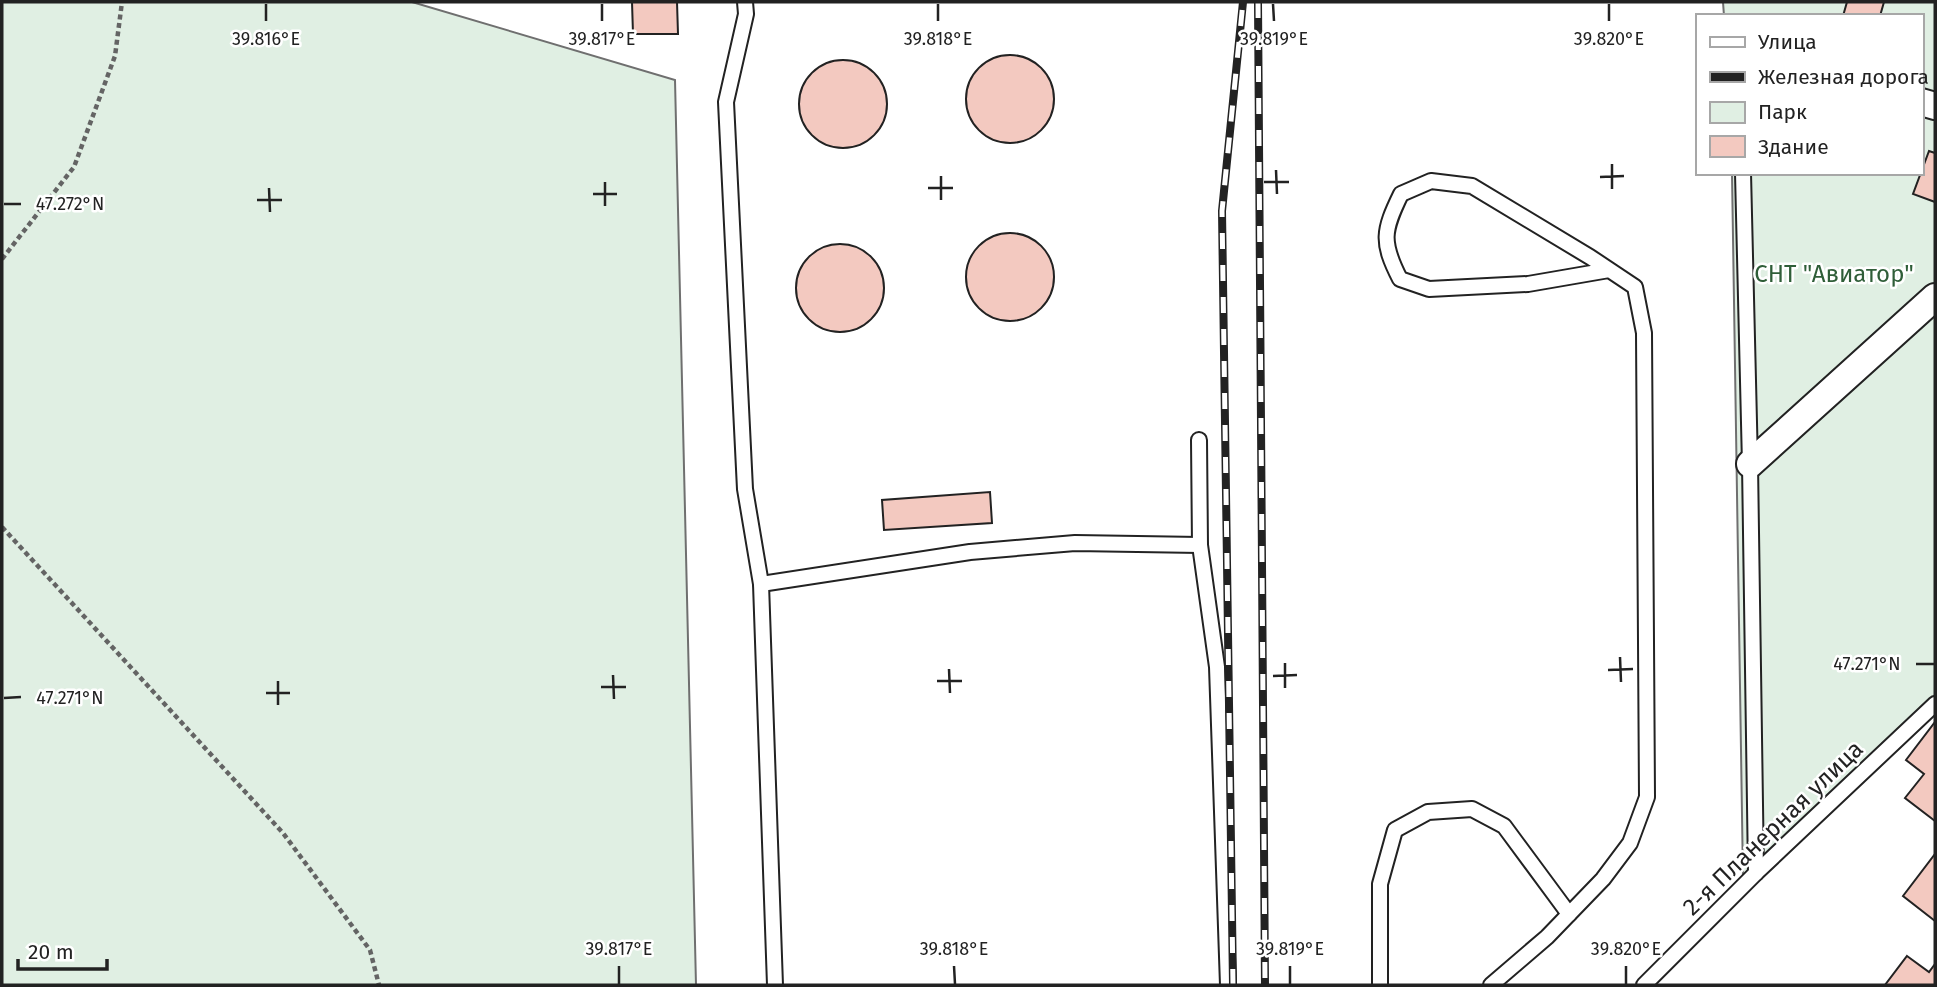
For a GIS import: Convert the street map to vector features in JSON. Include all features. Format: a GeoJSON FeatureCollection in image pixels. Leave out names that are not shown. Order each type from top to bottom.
{"type":"FeatureCollection","features":[{"type":"Feature","properties":{"kind":"street"},"geometry":{"type":"LineString","coordinates":[[1750,464],[1935,297]]}},
{"type":"Feature","properties":{"kind":"lane"},"geometry":{"type":"LineString","coordinates":[[745,2],[746,14],[726,102],[745,489],[761,584],[775,985]]}},
{"type":"Feature","properties":{"kind":"lane"},"geometry":{"type":"LineString","coordinates":[[1743,175],[1756,873]]}},
{"type":"Feature","properties":{"kind":"lane"},"geometry":{"type":"LineString","coordinates":[[1491,985],[1547,937],[1602,880],[1630,844],[1647,797],[1644,333],[1635,287],[1609,270],[1472,186],[1430,181],[1401,194],[1387,223],[1387,255],[1400,279],[1429,289],[1528,284],[1609,270]]}},
{"type":"Feature","properties":{"kind":"lane"},"geometry":{"type":"LineString","coordinates":[[1199,440],[1200,545],[1217,667],[1228,985]]}},
{"type":"Feature","properties":{"kind":"lane"},"geometry":{"type":"LineString","coordinates":[[761,584],[970,552],[1074,543],[1200,545]]}},
{"type":"Feature","properties":{"kind":"lane","name":"2-я Планерная улица"},"geometry":{"type":"LineString","coordinates":[[1644,985],[1756,873],[1935,704]]}},
{"type":"Feature","properties":{"kind":"lane"},"geometry":{"type":"LineString","coordinates":[[1380,985],[1380,884],[1395,830],[1428,812],[1472,809],[1504,826],[1569,914]]}},
{"type":"Feature","properties":{"kind":"path"},"geometry":{"type":"LineString","coordinates":[[2,259],[74,167],[115,56],[122,2]]}},
{"type":"Feature","properties":{"kind":"path"},"geometry":{"type":"LineString","coordinates":[[2,527],[284,833],[370,950],[379,985]]}},
{"type":"Feature","properties":{"kind":"green space"},"geometry":{"type":"Polygon","coordinates":[[[2,2],[412,2],[675,80],[696,985],[2,985],[2,2]]]}},
{"type":"Feature","properties":{"kind":"green space","name":"СНТ \"Авиатор\""},"geometry":{"type":"Polygon","coordinates":[[[1723,2],[1935,2],[1935,695],[1743,879],[1732,175],[1923,175],[1923,14],[1724,14],[1723,2]]]}},
{"type":"Feature","properties":{"kind":"building"},"geometry":{"type":"Polygon","coordinates":[[[632,2],[677,2],[678,34],[633,34],[632,2]]]}},
{"type":"Feature","properties":{"kind":"building"},"geometry":{"type":"Polygon","coordinates":[[[1847,2],[1884,2],[1881,14],[1844,14],[1847,2]]]}},
{"type":"Feature","properties":{"kind":"building"},"geometry":{"type":"Polygon","coordinates":[[[1010,55],[1027,59],[1041,68],[1050,82],[1054,99],[1050,116],[1041,130],[1027,139],[1010,143],[993,139],[979,130],[970,116],[966,99],[970,82],[979,68],[993,59],[1010,55]]]}},
{"type":"Feature","properties":{"kind":"building"},"geometry":{"type":"Polygon","coordinates":[[[843,60],[860,64],[874,73],[883,87],[887,104],[883,121],[874,135],[860,144],[843,148],[826,144],[812,135],[803,121],[799,104],[803,87],[812,73],[826,64],[843,60]]]}},
{"type":"Feature","properties":{"kind":"building"},"geometry":{"type":"Polygon","coordinates":[[[1929,151],[1935,153],[1935,202],[1913,194],[1920,175],[1923,175],[1929,151]]]}},
{"type":"Feature","properties":{"kind":"building"},"geometry":{"type":"Polygon","coordinates":[[[1010,233],[1027,237],[1041,246],[1050,260],[1054,277],[1050,294],[1041,308],[1027,317],[1010,321],[993,317],[979,308],[970,294],[966,277],[970,260],[979,246],[993,237],[1010,233]]]}},
{"type":"Feature","properties":{"kind":"building"},"geometry":{"type":"Polygon","coordinates":[[[840,244],[857,248],[871,257],[880,271],[884,288],[880,305],[871,319],[857,328],[840,332],[823,328],[809,319],[800,305],[796,288],[800,271],[809,257],[823,248],[840,244]]]}},
{"type":"Feature","properties":{"kind":"building"},"geometry":{"type":"Polygon","coordinates":[[[990,492],[992,523],[884,530],[882,500],[990,492]]]}},
{"type":"Feature","properties":{"kind":"building"},"geometry":{"type":"Polygon","coordinates":[[[1935,722],[1935,821],[1905,798],[1924,774],[1906,760],[1935,722]]]}},
{"type":"Feature","properties":{"kind":"building"},"geometry":{"type":"Polygon","coordinates":[[[1935,854],[1935,921],[1903,896],[1935,854]]]}},
{"type":"Feature","properties":{"kind":"building"},"geometry":{"type":"Polygon","coordinates":[[[1907,956],[1929,972],[1935,964],[1935,985],[1885,985],[1907,956]]]}},
{"type":"Feature","properties":{"kind":"railway"},"geometry":{"type":"LineString","coordinates":[[1233,985],[1222,211],[1243,2]]}},
{"type":"Feature","properties":{"kind":"railway"},"geometry":{"type":"LineString","coordinates":[[1258,2],[1265,985]]}}]}
